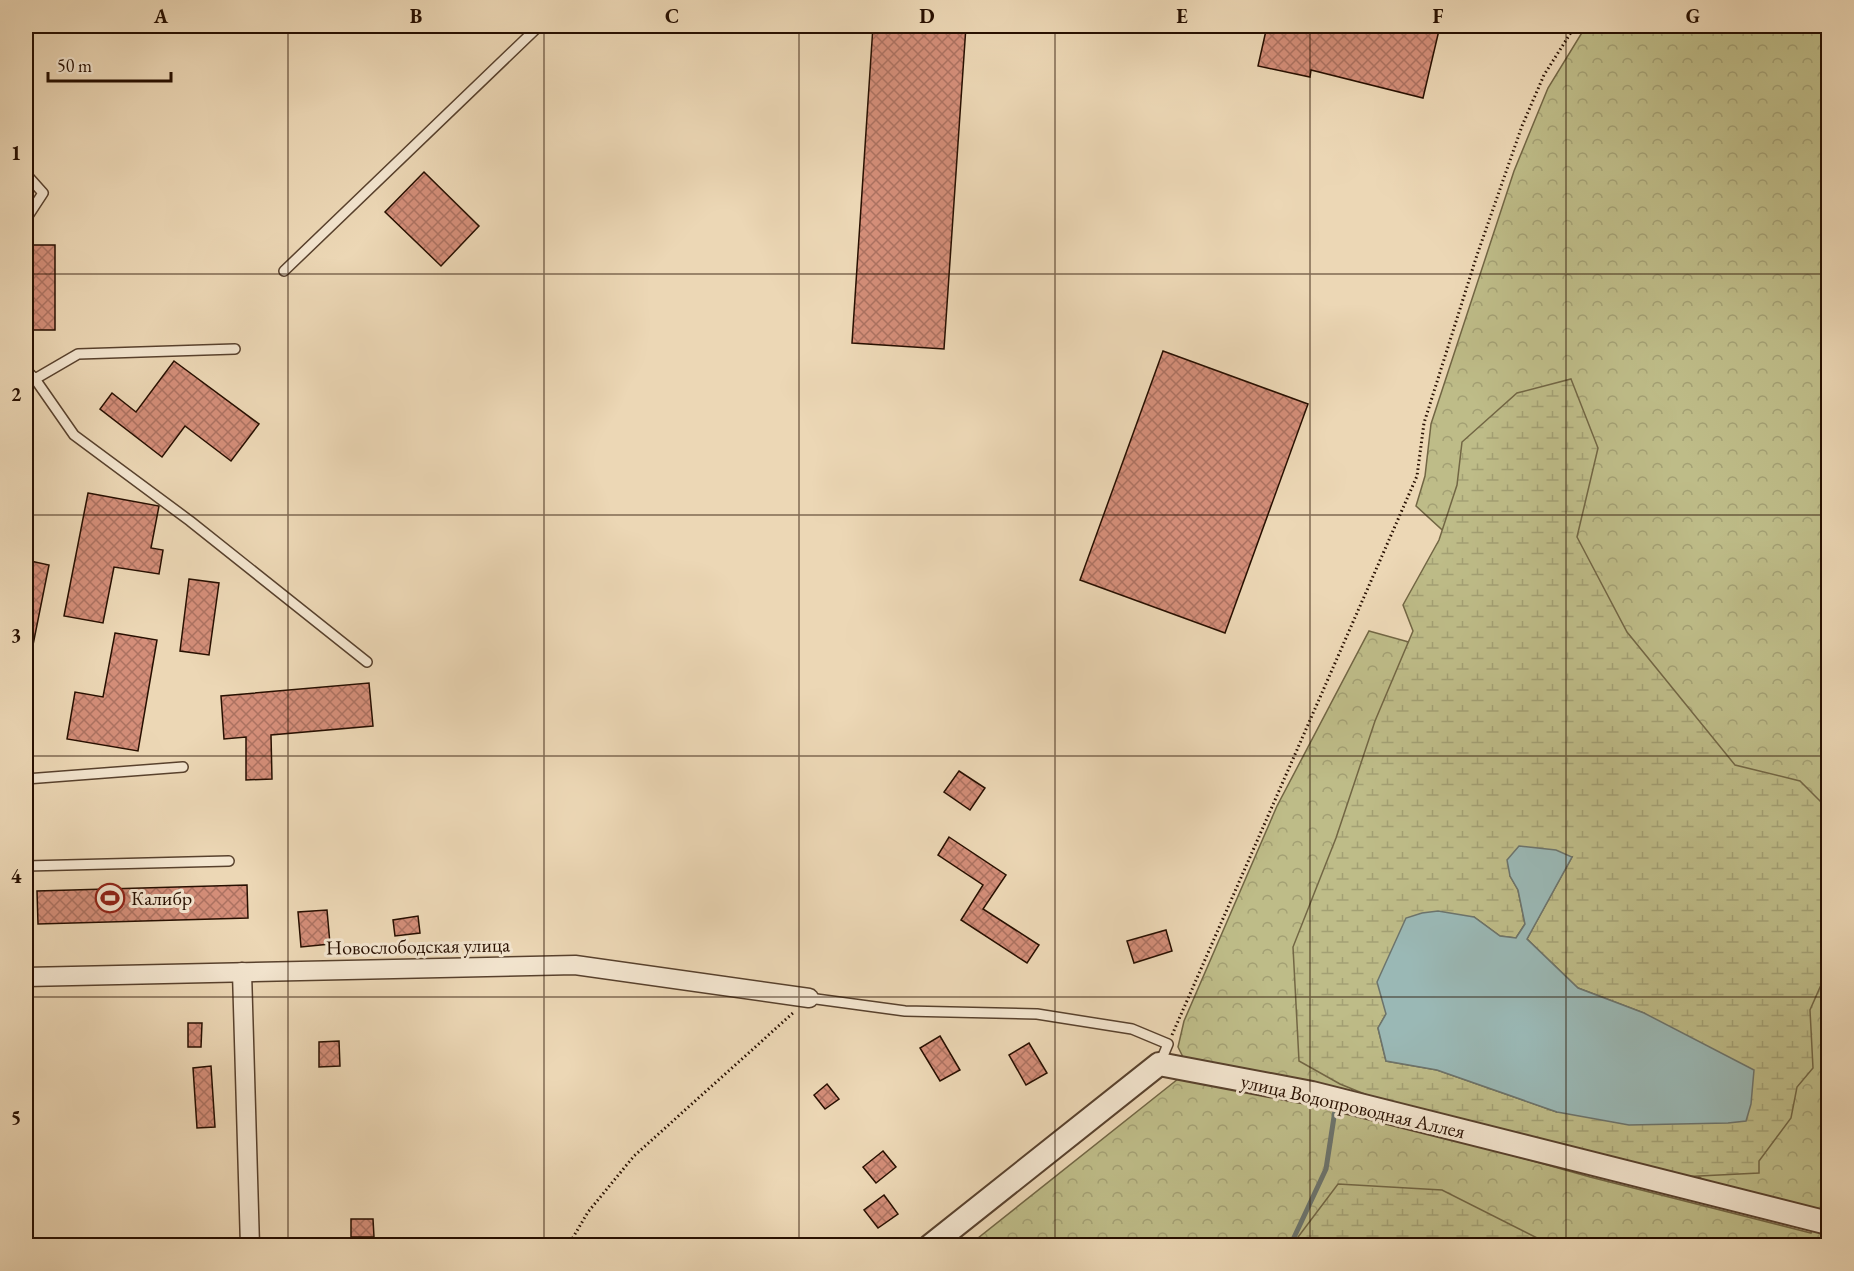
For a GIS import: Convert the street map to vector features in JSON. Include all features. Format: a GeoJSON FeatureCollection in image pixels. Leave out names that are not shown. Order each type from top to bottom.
{"type":"FeatureCollection","features":[{"type":"Feature","properties":{"kind":"street","name":"Новослободская улица"},"geometry":{"type":"LineString","coordinates":[[26,977],[575,965],[809,998]]}},
{"type":"Feature","properties":{"kind":"street"},"geometry":{"type":"LineString","coordinates":[[242,972],[250,1245]]}},
{"type":"Feature","properties":{"kind":"street","name":"улица Водопроводная Аллея"},"geometry":{"type":"LineString","coordinates":[[1164,1054],[1828,1223]]}},
{"type":"Feature","properties":{"kind":"street"},"geometry":{"type":"LineString","coordinates":[[930,1245],[1164,1054]]}},
{"type":"Feature","properties":{"kind":"lane"},"geometry":{"type":"LineString","coordinates":[[284,271],[539,26]]}},
{"type":"Feature","properties":{"kind":"lane"},"geometry":{"type":"LineString","coordinates":[[26,174],[43,192],[26,219]]}},
{"type":"Feature","properties":{"kind":"lane"},"geometry":{"type":"LineString","coordinates":[[35,379],[78,354],[235,349]]}},
{"type":"Feature","properties":{"kind":"lane"},"geometry":{"type":"LineString","coordinates":[[26,370],[35,379],[74,435],[190,521],[367,662]]}},
{"type":"Feature","properties":{"kind":"lane"},"geometry":{"type":"LineString","coordinates":[[26,474],[26,514]]}},
{"type":"Feature","properties":{"kind":"lane"},"geometry":{"type":"LineString","coordinates":[[26,779],[183,767]]}},
{"type":"Feature","properties":{"kind":"lane"},"geometry":{"type":"LineString","coordinates":[[26,866],[229,861]]}},
{"type":"Feature","properties":{"kind":"lane"},"geometry":{"type":"LineString","coordinates":[[809,998],[905,1011],[1037,1014],[1132,1029],[1164,1054]]}},
{"type":"Feature","properties":{"kind":"path"},"geometry":{"type":"LineString","coordinates":[[1164,1054],[1418,476],[1424,423],[1477,255],[1522,126],[1539,86],[1575,26]]}},
{"type":"Feature","properties":{"kind":"path"},"geometry":{"type":"LineString","coordinates":[[568,1245],[588,1212],[634,1156],[809,998]]}},
{"type":"Feature","properties":{"kind":"green space"},"geometry":{"type":"Polygon","coordinates":[[[1586,26],[1828,26],[1828,1245],[968,1246],[1178,1079],[1361,1113],[1590,1177],[1811,1233],[1819,1211],[1703,1180],[1696,1174],[1771,1085],[1709,774],[1416,506],[1425,476],[1431,424],[1514,171],[1548,88],[1586,26]]]}},
{"type":"Feature","properties":{"kind":"green space"},"geometry":{"type":"Polygon","coordinates":[[[1571,379],[1598,448],[1577,537],[1627,632],[1735,765],[1800,781],[1828,809],[1828,969],[1810,1010],[1813,1068],[1797,1087],[1791,1118],[1759,1161],[1759,1173],[1679,1177],[1372,1097],[1340,1084],[1299,1061],[1293,947],[1336,838],[1375,721],[1413,631],[1403,605],[1439,540],[1457,485],[1462,442],[1517,393],[1571,379]],[[1572,857],[1510,876],[1518,890],[1525,924],[1516,938],[1500,936],[1474,917],[1386,1014],[1378,1028],[1386,1061],[1437,1070],[1557,1112],[1644,1013],[1578,988],[1527,939],[1572,857]]]}},
{"type":"Feature","properties":{"kind":"green space"},"geometry":{"type":"Polygon","coordinates":[[[1369,631],[1416,644],[1321,965],[1353,1094],[1186,1063],[1178,1047],[1184,1021],[1277,806],[1369,631]]]}},
{"type":"Feature","properties":{"kind":"green space"},"geometry":{"type":"Polygon","coordinates":[[[1338,1184],[1442,1190],[1551,1245],[1292,1245],[1338,1184]]]}},
{"type":"Feature","properties":{"kind":"water"},"geometry":{"type":"Polygon","coordinates":[[[1519,846],[1556,850],[1572,857],[1527,939],[1578,988],[1644,1013],[1754,1070],[1751,1104],[1746,1121],[1629,1125],[1557,1112],[1437,1070],[1386,1061],[1378,1028],[1386,1014],[1377,982],[1406,918],[1438,911],[1474,917],[1500,936],[1516,938],[1525,924],[1518,890],[1510,876],[1507,860],[1519,846]]]}},
{"type":"Feature","properties":{"kind":"building"},"geometry":{"type":"Polygon","coordinates":[[[873,26],[966,26],[944,349],[852,343],[873,26]]]}},
{"type":"Feature","properties":{"kind":"building"},"geometry":{"type":"Polygon","coordinates":[[[1267,26],[1440,26],[1423,98],[1311,70],[1310,77],[1258,66],[1267,26]]]}},
{"type":"Feature","properties":{"kind":"building"},"geometry":{"type":"Polygon","coordinates":[[[424,172],[479,226],[441,266],[385,212],[424,172]]]}},
{"type":"Feature","properties":{"kind":"building"},"geometry":{"type":"Polygon","coordinates":[[[26,245],[55,245],[55,330],[26,330],[26,245]]]}},
{"type":"Feature","properties":{"kind":"building"},"geometry":{"type":"Polygon","coordinates":[[[1163,351],[1308,404],[1225,633],[1080,580],[1163,351]]]}},
{"type":"Feature","properties":{"kind":"building"},"geometry":{"type":"Polygon","coordinates":[[[174,361],[259,424],[231,461],[185,426],[162,457],[100,409],[112,393],[136,412],[174,361]]]}},
{"type":"Feature","properties":{"kind":"building"},"geometry":{"type":"Polygon","coordinates":[[[88,493],[159,506],[151,548],[163,550],[159,574],[114,567],[103,623],[64,616],[88,493]]]}},
{"type":"Feature","properties":{"kind":"building"},"geometry":{"type":"Polygon","coordinates":[[[26,560],[49,565],[32,650],[26,649],[26,560]]]}},
{"type":"Feature","properties":{"kind":"building"},"geometry":{"type":"Polygon","coordinates":[[[189,579],[219,583],[209,655],[180,651],[189,579]]]}},
{"type":"Feature","properties":{"kind":"building"},"geometry":{"type":"Polygon","coordinates":[[[115,633],[157,640],[138,751],[67,739],[75,692],[103,697],[115,633]]]}},
{"type":"Feature","properties":{"kind":"building"},"geometry":{"type":"Polygon","coordinates":[[[369,683],[373,726],[271,735],[272,779],[246,780],[246,737],[224,739],[221,696],[369,683]]]}},
{"type":"Feature","properties":{"kind":"building"},"geometry":{"type":"Polygon","coordinates":[[[959,771],[985,788],[970,810],[944,792],[959,771]]]}},
{"type":"Feature","properties":{"kind":"building"},"geometry":{"type":"Polygon","coordinates":[[[949,837],[1006,875],[983,909],[1039,945],[1027,963],[961,920],[983,885],[938,855],[949,837]]]}},
{"type":"Feature","properties":{"kind":"building"},"geometry":{"type":"Polygon","coordinates":[[[247,885],[248,918],[38,924],[37,891],[247,885]]]}},
{"type":"Feature","properties":{"kind":"building"},"geometry":{"type":"Polygon","coordinates":[[[327,910],[330,944],[301,947],[298,912],[327,910]]]}},
{"type":"Feature","properties":{"kind":"building"},"geometry":{"type":"Polygon","coordinates":[[[418,916],[420,933],[395,936],[393,920],[418,916]]]}},
{"type":"Feature","properties":{"kind":"building"},"geometry":{"type":"Polygon","coordinates":[[[1166,930],[1172,951],[1134,963],[1127,941],[1166,930]]]}},
{"type":"Feature","properties":{"kind":"building"},"geometry":{"type":"Polygon","coordinates":[[[188,1023],[202,1023],[201,1047],[188,1047],[188,1023]]]}},
{"type":"Feature","properties":{"kind":"building"},"geometry":{"type":"Polygon","coordinates":[[[940,1036],[960,1070],[940,1081],[920,1048],[940,1036]]]}},
{"type":"Feature","properties":{"kind":"building"},"geometry":{"type":"Polygon","coordinates":[[[339,1041],[340,1066],[319,1067],[319,1042],[339,1041]]]}},
{"type":"Feature","properties":{"kind":"building"},"geometry":{"type":"Polygon","coordinates":[[[1029,1043],[1047,1073],[1026,1085],[1009,1055],[1029,1043]]]}},
{"type":"Feature","properties":{"kind":"building"},"geometry":{"type":"Polygon","coordinates":[[[211,1066],[215,1127],[197,1128],[193,1068],[211,1066]]]}},
{"type":"Feature","properties":{"kind":"building"},"geometry":{"type":"Polygon","coordinates":[[[827,1084],[839,1099],[825,1109],[814,1095],[827,1084]]]}},
{"type":"Feature","properties":{"kind":"building"},"geometry":{"type":"Polygon","coordinates":[[[883,1151],[896,1167],[876,1183],[863,1167],[883,1151]]]}},
{"type":"Feature","properties":{"kind":"building"},"geometry":{"type":"Polygon","coordinates":[[[884,1195],[898,1214],[878,1228],[864,1210],[884,1195]]]}},
{"type":"Feature","properties":{"kind":"building"},"geometry":{"type":"Polygon","coordinates":[[[351,1219],[373,1219],[374,1237],[351,1237],[351,1219]]]}},
{"type":"Feature","properties":{"kind":"waterway"},"geometry":{"type":"LineString","coordinates":[[1290,1246],[1326,1169],[1336,1104]]}},
{"type":"Feature","properties":{"kind":"place","name":"Калибр"},"geometry":{"type":"Point","coordinates":[110,898]}}]}
